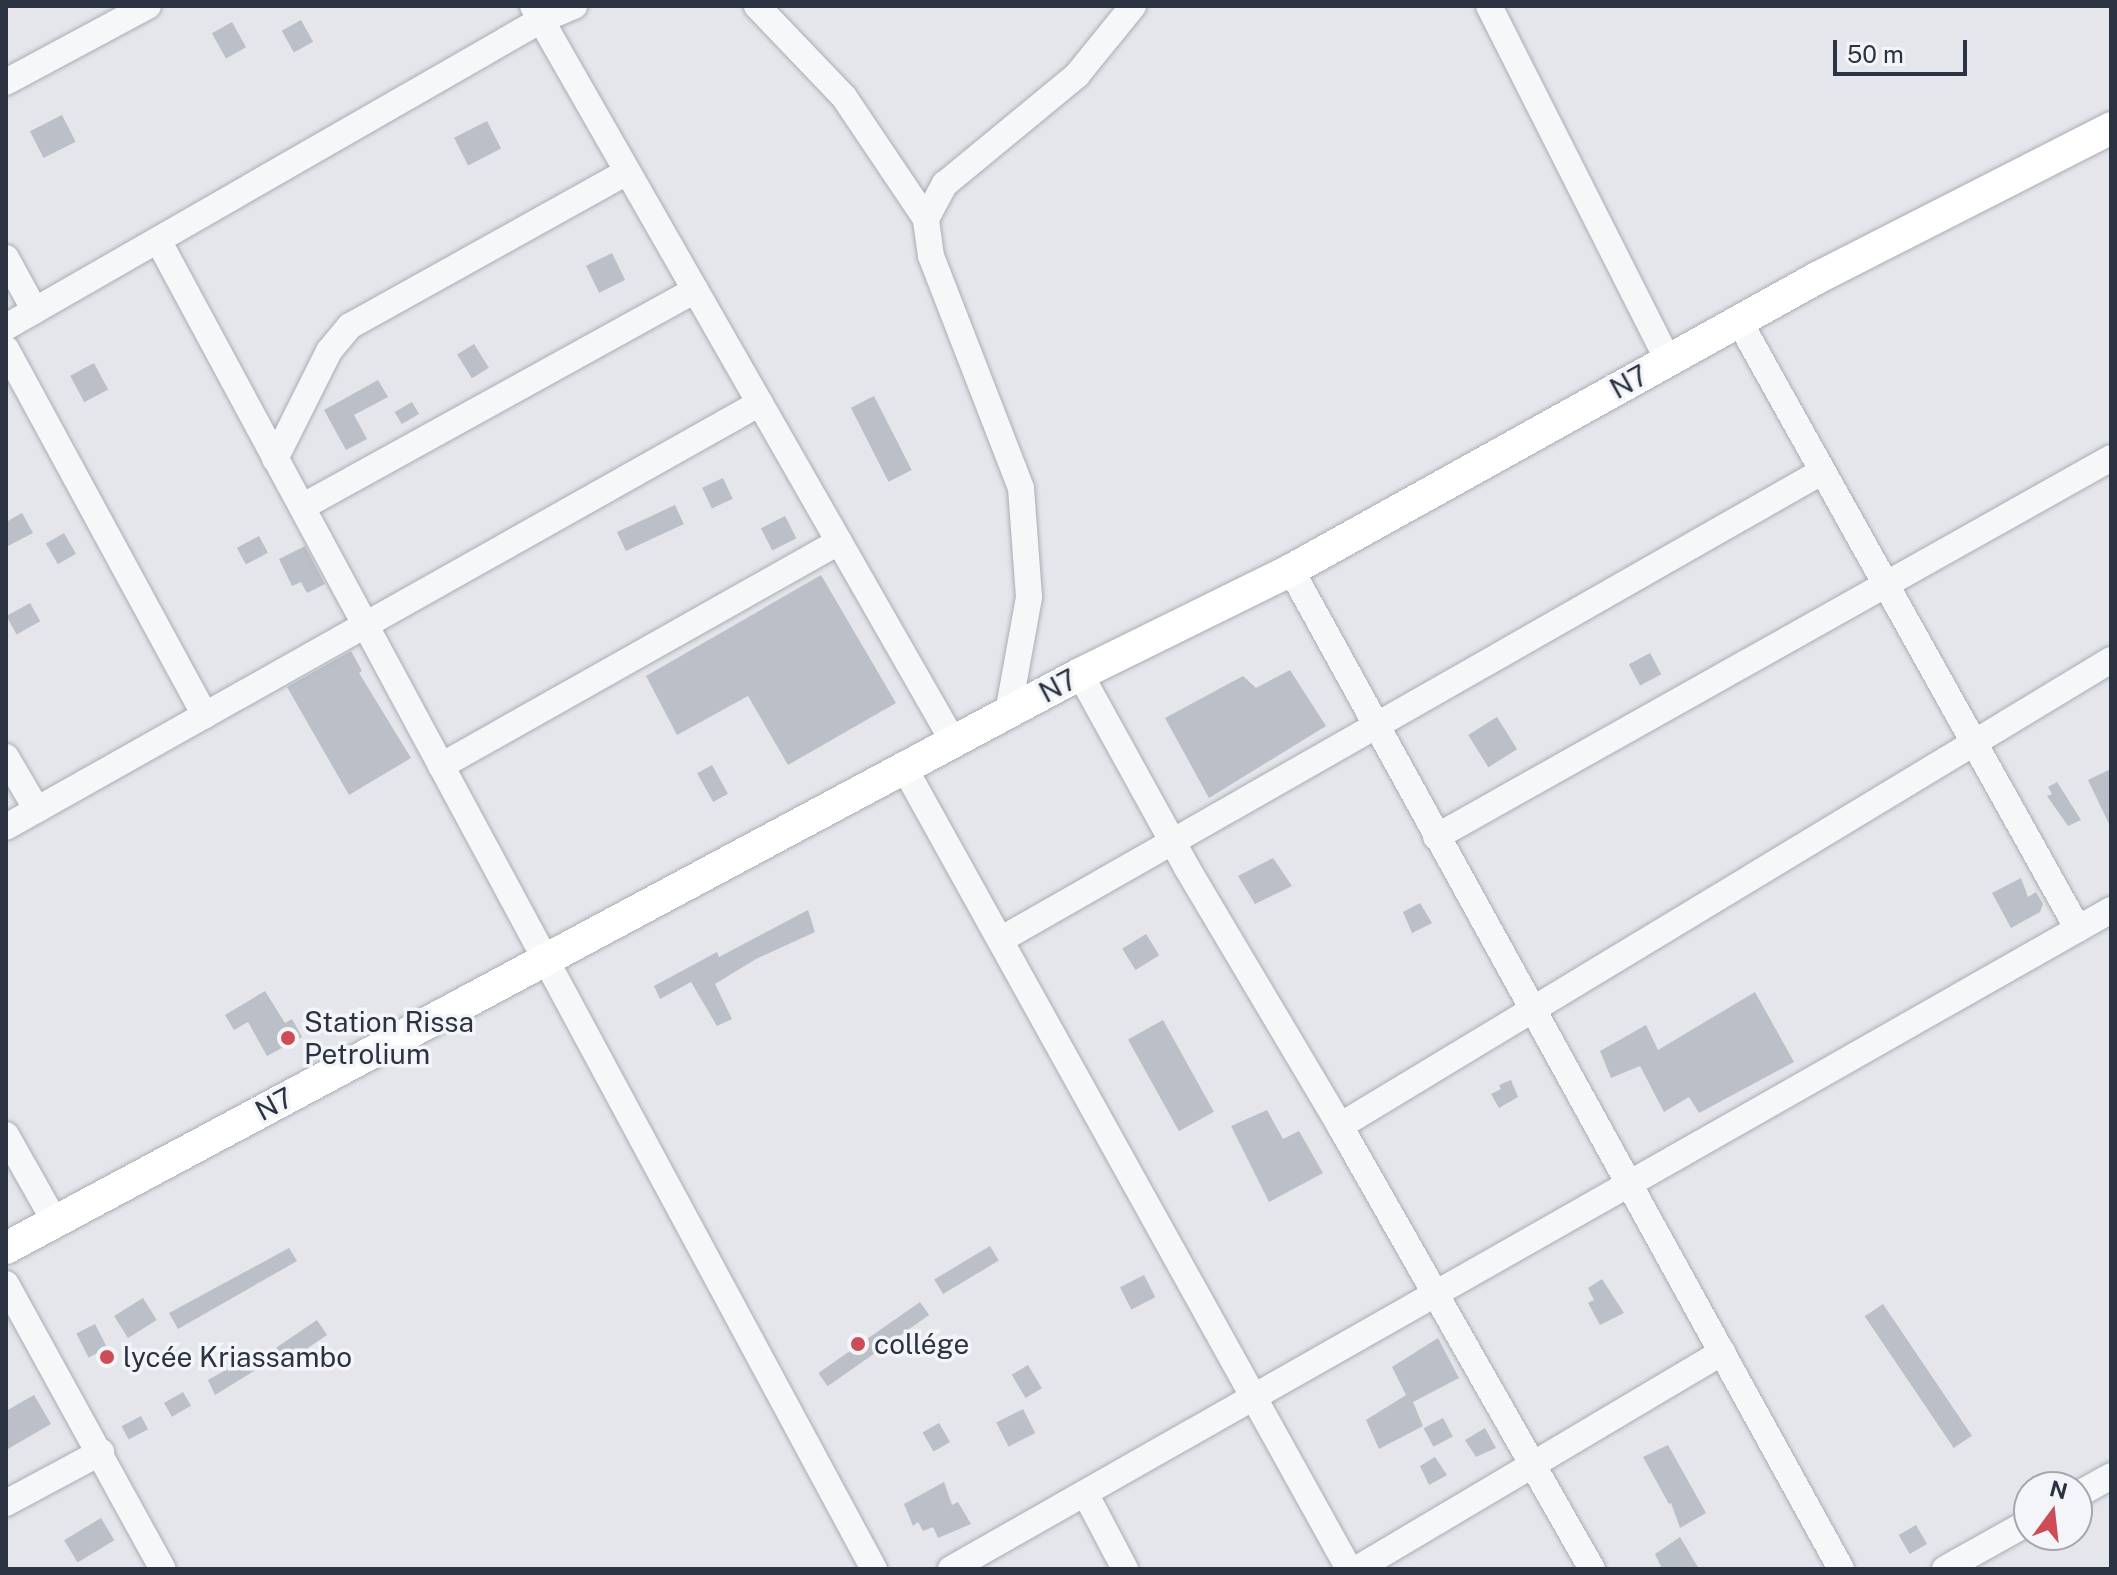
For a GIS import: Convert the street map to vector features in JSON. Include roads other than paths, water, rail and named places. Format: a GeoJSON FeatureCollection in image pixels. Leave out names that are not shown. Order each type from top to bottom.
{"type":"FeatureCollection","features":[{"type":"Feature","properties":{"kind":"main road","name":"N7"},"geometry":{"type":"LineString","coordinates":[[6,1248],[1080,674],[1291,570],[1739,321],[2111,128]]}},
{"type":"Feature","properties":{"kind":"street"},"geometry":{"type":"LineString","coordinates":[[6,82],[148,6]]}},
{"type":"Feature","properties":{"kind":"street"},"geometry":{"type":"LineString","coordinates":[[6,327],[158,240],[537,13],[574,6]]}},
{"type":"Feature","properties":{"kind":"street"},"geometry":{"type":"LineString","coordinates":[[757,6],[844,97],[926,219],[931,256],[1021,488],[1029,597],[1008,713]]}},
{"type":"Feature","properties":{"kind":"street"},"geometry":{"type":"LineString","coordinates":[[926,219],[945,184],[1077,75],[1133,6]]}},
{"type":"Feature","properties":{"kind":"street"},"geometry":{"type":"LineString","coordinates":[[1489,6],[1668,360]]}},
{"type":"Feature","properties":{"kind":"street"},"geometry":{"type":"LineString","coordinates":[[537,13],[954,743]]}},
{"type":"Feature","properties":{"kind":"street"},"geometry":{"type":"LineString","coordinates":[[275,459],[329,351],[350,326],[627,172]]}},
{"type":"Feature","properties":{"kind":"street"},"geometry":{"type":"LineString","coordinates":[[158,240],[874,1569]]}},
{"type":"Feature","properties":{"kind":"street"},"geometry":{"type":"LineString","coordinates":[[6,258],[35,311]]}},
{"type":"Feature","properties":{"kind":"street"},"geometry":{"type":"LineString","coordinates":[[302,507],[695,290]]}},
{"type":"Feature","properties":{"kind":"street"},"geometry":{"type":"LineString","coordinates":[[1739,321],[2078,929]]}},
{"type":"Feature","properties":{"kind":"street"},"geometry":{"type":"LineString","coordinates":[[6,349],[205,715]]}},
{"type":"Feature","properties":{"kind":"street"},"geometry":{"type":"LineString","coordinates":[[6,827],[760,403]]}},
{"type":"Feature","properties":{"kind":"street"},"geometry":{"type":"LineString","coordinates":[[1436,837],[2111,458]]}},
{"type":"Feature","properties":{"kind":"street"},"geometry":{"type":"LineString","coordinates":[[1000,940],[1823,471]]}},
{"type":"Feature","properties":{"kind":"street"},"geometry":{"type":"LineString","coordinates":[[441,766],[839,542]]}},
{"type":"Feature","properties":{"kind":"street"},"geometry":{"type":"LineString","coordinates":[[1291,570],[1841,1569]]}},
{"type":"Feature","properties":{"kind":"street"},"geometry":{"type":"LineString","coordinates":[[1340,1126],[2111,660]]}},
{"type":"Feature","properties":{"kind":"street"},"geometry":{"type":"LineString","coordinates":[[1080,674],[1173,842],[1340,1126],[1592,1569]]}},
{"type":"Feature","properties":{"kind":"street"},"geometry":{"type":"LineString","coordinates":[[6,757],[37,810]]}},
{"type":"Feature","properties":{"kind":"street"},"geometry":{"type":"LineString","coordinates":[[905,769],[1349,1569]]}},
{"type":"Feature","properties":{"kind":"street"},"geometry":{"type":"LineString","coordinates":[[951,1569],[2111,910]]}},
{"type":"Feature","properties":{"kind":"street"},"geometry":{"type":"LineString","coordinates":[[6,1135],[55,1222]]}},
{"type":"Feature","properties":{"kind":"street"},"geometry":{"type":"LineString","coordinates":[[6,1284],[163,1569]]}},
{"type":"Feature","properties":{"kind":"street"},"geometry":{"type":"LineString","coordinates":[[1357,1569],[1722,1352]]}},
{"type":"Feature","properties":{"kind":"street"},"geometry":{"type":"LineString","coordinates":[[6,1503],[101,1452]]}},
{"type":"Feature","properties":{"kind":"street"},"geometry":{"type":"LineString","coordinates":[[2093,1486],[2111,1476]]}},
{"type":"Feature","properties":{"kind":"street"},"geometry":{"type":"LineString","coordinates":[[1085,1493],[1125,1569]]}},
{"type":"Feature","properties":{"kind":"street"},"geometry":{"type":"LineString","coordinates":[[1945,1569],[1974,1562],[2013,1534]]}},
{"type":"Feature","properties":{"kind":"place","name":"Station Rissa Petrolium"},"geometry":{"type":"Point","coordinates":[288,1038]}},
{"type":"Feature","properties":{"kind":"place","name":"collége"},"geometry":{"type":"Point","coordinates":[858,1344]}},
{"type":"Feature","properties":{"kind":"place","name":"lycée Kriassambo"},"geometry":{"type":"Point","coordinates":[107,1357]}}]}
